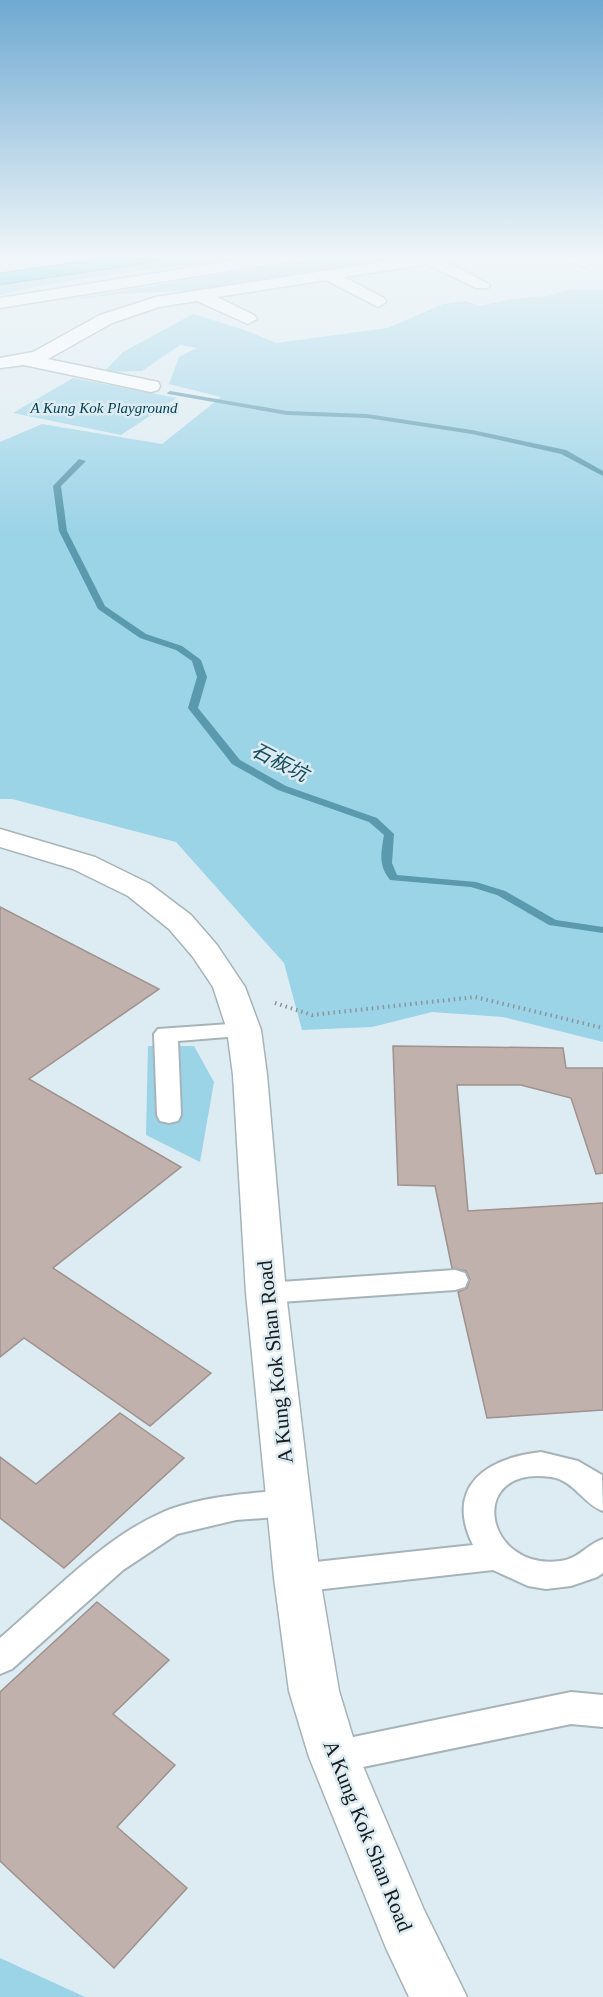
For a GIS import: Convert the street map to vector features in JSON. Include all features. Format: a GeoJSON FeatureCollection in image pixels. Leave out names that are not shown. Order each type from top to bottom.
{"type":"FeatureCollection","features":[{"type":"Feature","properties":{"kind":"street"},"geometry":{"type":"LineString","coordinates":[[0,363],[27,360],[52,349]]}},
{"type":"Feature","properties":{"kind":"street"},"geometry":{"type":"LineString","coordinates":[[27,360],[151,386]]}},
{"type":"Feature","properties":{"kind":"street","name":"A Kung Kok Shan Road"},"geometry":{"type":"LineString","coordinates":[[0,838],[84,863],[139,890],[180,922],[206,952],[229,987],[244,1030],[250,1075],[266,1293],[297,1578],[314,1691],[334,1757],[405,1929],[439,1997]]}},
{"type":"Feature","properties":{"kind":"lane"},"geometry":{"type":"LineString","coordinates":[[169,1115],[166,1034],[244,1030]]}},
{"type":"Feature","properties":{"kind":"lane"},"geometry":{"type":"LineString","coordinates":[[266,1293],[455,1280]]}},
{"type":"Feature","properties":{"kind":"lane"},"geometry":{"type":"LineString","coordinates":[[603,1498],[584,1477],[564,1468],[542,1464],[520,1465],[502,1473],[486,1485],[478,1502],[477,1521],[483,1539],[497,1556],[515,1568],[538,1575],[560,1576],[580,1571],[598,1560],[603,1552]]}},
{"type":"Feature","properties":{"kind":"lane"},"geometry":{"type":"LineString","coordinates":[[0,1659],[112,1560],[170,1523],[236,1507],[290,1503]]}},
{"type":"Feature","properties":{"kind":"lane"},"geometry":{"type":"LineString","coordinates":[[297,1578],[497,1556]]}},
{"type":"Feature","properties":{"kind":"lane"},"geometry":{"type":"LineString","coordinates":[[334,1757],[571,1708],[603,1711]]}},
{"type":"Feature","properties":{"kind":"path"},"geometry":{"type":"LineString","coordinates":[[229,987],[312,1015],[475,998],[603,1028]]}},
{"type":"Feature","properties":{"kind":"green space"},"geometry":{"type":"Polygon","coordinates":[[[128,349],[174,349],[142,371],[104,372],[128,349]]]}},
{"type":"Feature","properties":{"kind":"green space"},"geometry":{"type":"Polygon","coordinates":[[[195,349],[603,349],[603,1042],[503,1017],[432,1012],[372,1027],[302,1030],[284,963],[176,842],[12,799],[0,799],[0,442],[42,424],[162,444],[221,397],[169,384],[179,357],[195,349]]]}},
{"type":"Feature","properties":{"kind":"green space","name":"A Kung Kok Playground"},"geometry":{"type":"Polygon","coordinates":[[[73,378],[177,398],[121,435],[13,413],[73,378]]]}},
{"type":"Feature","properties":{"kind":"green space"},"geometry":{"type":"Polygon","coordinates":[[[148,1046],[194,1046],[214,1082],[200,1162],[146,1135],[148,1046]]]}},
{"type":"Feature","properties":{"kind":"green space"},"geometry":{"type":"Polygon","coordinates":[[[0,1958],[85,1997],[0,1997],[0,1958]]]}},
{"type":"Feature","properties":{"kind":"building"},"geometry":{"type":"Polygon","coordinates":[[[0,907],[159,989],[29,1079],[181,1167],[53,1268],[211,1373],[150,1426],[24,1338],[0,1357],[0,907]]]}},
{"type":"Feature","properties":{"kind":"building"},"geometry":{"type":"Polygon","coordinates":[[[393,1046],[563,1048],[566,1068],[603,1068],[603,1173],[596,1174],[571,1098],[521,1085],[457,1085],[468,1211],[603,1203],[603,1410],[487,1418],[458,1292],[467,1288],[470,1279],[466,1271],[452,1268],[435,1186],[398,1185],[393,1046]]]}},
{"type":"Feature","properties":{"kind":"building"},"geometry":{"type":"Polygon","coordinates":[[[120,1413],[184,1458],[64,1568],[0,1518],[0,1457],[36,1484],[120,1413]]]}},
{"type":"Feature","properties":{"kind":"building"},"geometry":{"type":"Polygon","coordinates":[[[97,1602],[169,1660],[113,1714],[175,1765],[117,1827],[187,1888],[114,1968],[0,1861],[0,1692],[97,1602]]]}},
{"type":"Feature","properties":{"kind":"waterway"},"geometry":{"type":"LineString","coordinates":[[170,393],[287,413],[367,416],[472,432],[563,452],[603,474]]}},
{"type":"Feature","properties":{"kind":"waterway","name":"石板坑"},"geometry":{"type":"LineString","coordinates":[[82,461],[57,486],[63,531],[101,607],[143,636],[179,648],[196,660],[202,677],[193,708],[236,762],[282,788],[373,820],[389,834],[386,863],[394,878],[472,884],[501,893],[553,923],[603,930]]}}]}
